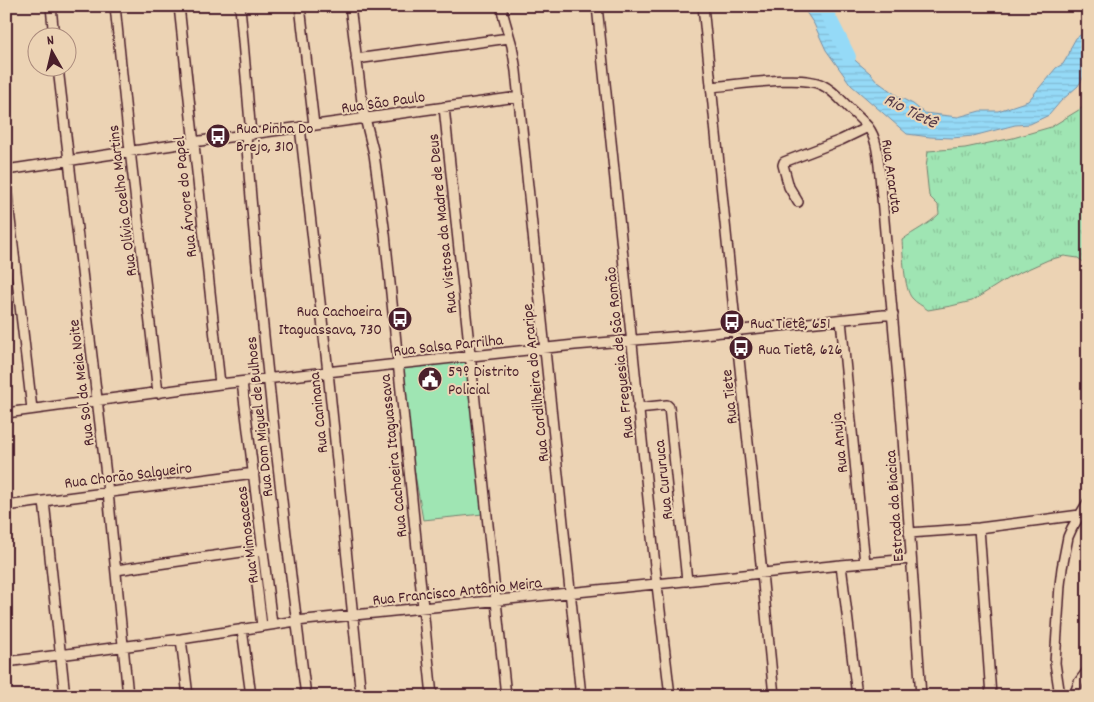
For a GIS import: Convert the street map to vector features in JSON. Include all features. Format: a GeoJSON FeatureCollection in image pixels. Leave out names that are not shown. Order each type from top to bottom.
{"type":"FeatureCollection","features":[{"type":"Feature","properties":{"kind":"street"},"geometry":{"type":"LineString","coordinates":[[51,6],[53,28]]}},
{"type":"Feature","properties":{"kind":"street","name":"Rua Olívia Coelho Martins"},"geometry":{"type":"LineString","coordinates":[[115,6],[158,393]]}},
{"type":"Feature","properties":{"kind":"street","name":"Rua Árvore do Papel"},"geometry":{"type":"LineString","coordinates":[[179,6],[220,384]]}},
{"type":"Feature","properties":{"kind":"street","name":"Rua Dom Miguel de Bulhoes"},"geometry":{"type":"LineString","coordinates":[[240,6],[254,244],[268,379],[306,696]]}},
{"type":"Feature","properties":{"kind":"street"},"geometry":{"type":"LineString","coordinates":[[300,6],[314,126]]}},
{"type":"Feature","properties":{"kind":"street","name":"Rua Cachoeira Itaguassava"},"geometry":{"type":"LineString","coordinates":[[350,6],[365,118],[371,140],[385,234],[432,696]]}},
{"type":"Feature","properties":{"kind":"street","name":"Rua Cordilheira do Araripe"},"geometry":{"type":"LineString","coordinates":[[501,6],[514,56],[581,696]]}},
{"type":"Feature","properties":{"kind":"street","name":"Rua Freguesia de São Romão"},"geometry":{"type":"LineString","coordinates":[[597,6],[638,408],[670,696]]}},
{"type":"Feature","properties":{"kind":"street","name":"Rua Tiete"},"geometry":{"type":"LineString","coordinates":[[703,6],[774,696]]}},
{"type":"Feature","properties":{"kind":"street"},"geometry":{"type":"LineString","coordinates":[[356,59],[510,38]]}},
{"type":"Feature","properties":{"kind":"street","name":"Rua Sol da Meia Noite"},"geometry":{"type":"LineString","coordinates":[[59,78],[108,492],[128,696]]}},
{"type":"Feature","properties":{"kind":"street","name":"Rua Araruta"},"geometry":{"type":"LineString","coordinates":[[711,87],[783,81],[811,81],[833,92],[868,127],[874,137],[878,156],[893,314]]}},
{"type":"Feature","properties":{"kind":"street","name":"Rua São Paulo"},"geometry":{"type":"LineString","coordinates":[[6,170],[518,97]]}},
{"type":"Feature","properties":{"kind":"street","name":"Rua Vistosa da Madre de Deus"},"geometry":{"type":"LineString","coordinates":[[444,107],[506,696]]}},
{"type":"Feature","properties":{"kind":"street","name":"Rua Caninana"},"geometry":{"type":"LineString","coordinates":[[300,127],[328,372],[361,696]]}},
{"type":"Feature","properties":{"kind":"street"},"geometry":{"type":"LineString","coordinates":[[798,202],[790,187],[783,165],[784,162],[841,140],[868,127]]}},
{"type":"Feature","properties":{"kind":"street"},"geometry":{"type":"LineString","coordinates":[[6,185],[32,409]]}},
{"type":"Feature","properties":{"kind":"street","name":"Rua Salsa Parrilha"},"geometry":{"type":"LineString","coordinates":[[6,412],[220,384],[398,364],[893,314]]}},
{"type":"Feature","properties":{"kind":"street","name":"Estrada da Biacica"},"geometry":{"type":"LineString","coordinates":[[893,314],[921,696]]}},
{"type":"Feature","properties":{"kind":"street","name":"Rua Anuja"},"geometry":{"type":"LineString","coordinates":[[841,320],[865,563]]}},
{"type":"Feature","properties":{"kind":"street","name":"Rua Mimosaceas"},"geometry":{"type":"LineString","coordinates":[[242,382],[272,624]]}},
{"type":"Feature","properties":{"kind":"street","name":"Rua Cururuca"},"geometry":{"type":"LineString","coordinates":[[638,408],[666,405],[669,407],[687,581]]}},
{"type":"Feature","properties":{"kind":"street","name":"Rua Chorão Salgueiro"},"geometry":{"type":"LineString","coordinates":[[6,506],[254,473]]}},
{"type":"Feature","properties":{"kind":"street"},"geometry":{"type":"LineString","coordinates":[[44,500],[65,696]]}},
{"type":"Feature","properties":{"kind":"street"},"geometry":{"type":"LineString","coordinates":[[1061,696],[1055,663],[1060,585],[1068,537],[1088,502]]}},
{"type":"Feature","properties":{"kind":"street"},"geometry":{"type":"LineString","coordinates":[[910,533],[979,528],[1080,515]]}},
{"type":"Feature","properties":{"kind":"street"},"geometry":{"type":"LineString","coordinates":[[979,528],[991,696]]}},
{"type":"Feature","properties":{"kind":"street"},"geometry":{"type":"LineString","coordinates":[[116,570],[263,549]]}},
{"type":"Feature","properties":{"kind":"street","name":"Rua Mimosaceas"},"geometry":{"type":"LineString","coordinates":[[253,550],[262,626]]}},
{"type":"Feature","properties":{"kind":"street","name":"Rua Francisco Antônio Meira"},"geometry":{"type":"LineString","coordinates":[[6,662],[181,639],[296,621],[841,565],[911,560]]}},
{"type":"Feature","properties":{"kind":"street"},"geometry":{"type":"LineString","coordinates":[[841,565],[857,696]]}},
{"type":"Feature","properties":{"kind":"street"},"geometry":{"type":"LineString","coordinates":[[242,629],[251,696]]}},
{"type":"Feature","properties":{"kind":"street"},"geometry":{"type":"LineString","coordinates":[[181,639],[188,696]]}},
{"type":"Feature","properties":{"kind":"street"},"geometry":{"type":"LineString","coordinates":[[1074,696],[1079,682],[1088,670]]}},
{"type":"Feature","properties":{"kind":"green space"},"geometry":{"type":"Polygon","coordinates":[[[1088,96],[1088,319],[1083,319],[1086,264],[1078,258],[1064,256],[1048,260],[1010,277],[972,301],[928,310],[915,301],[909,294],[907,287],[902,240],[939,214],[938,205],[929,196],[926,168],[928,151],[965,148],[1013,138],[1051,127],[1082,108],[1088,96]]]}},
{"type":"Feature","properties":{"kind":"green space"},"geometry":{"type":"Polygon","coordinates":[[[467,360],[483,514],[423,520],[412,457],[401,366],[467,360]]]}},
{"type":"Feature","properties":{"kind":"water","name":"Rio Tietê"},"geometry":{"type":"Polygon","coordinates":[[[802,6],[822,6],[828,26],[843,43],[850,56],[878,82],[924,113],[958,117],[980,111],[998,111],[1028,101],[1056,68],[1063,64],[1076,38],[1088,30],[1088,71],[1078,86],[1049,115],[1030,124],[1015,125],[973,136],[952,138],[907,134],[851,85],[826,50],[814,24],[802,6]]]}},
{"type":"Feature","properties":{"kind":"waterway","name":"Rio Tietê"},"geometry":{"type":"LineString","coordinates":[[824,6],[849,57]]}},
{"type":"Feature","properties":{"kind":"place","name":"Rua Pinha Do Brejo, 310"},"geometry":{"type":"Point","coordinates":[218,136]}},
{"type":"Feature","properties":{"kind":"place","name":"Rua Cachoeira Itaguassava, 730"},"geometry":{"type":"Point","coordinates":[400,319]}},
{"type":"Feature","properties":{"kind":"place","name":"Rua Tietê, 651"},"geometry":{"type":"Point","coordinates":[732,322]}},
{"type":"Feature","properties":{"kind":"place","name":"Rua Tietê, 626"},"geometry":{"type":"Point","coordinates":[741,348]}},
{"type":"Feature","properties":{"kind":"place","name":"59º Distrito Policial"},"geometry":{"type":"Point","coordinates":[430,379]}}]}
